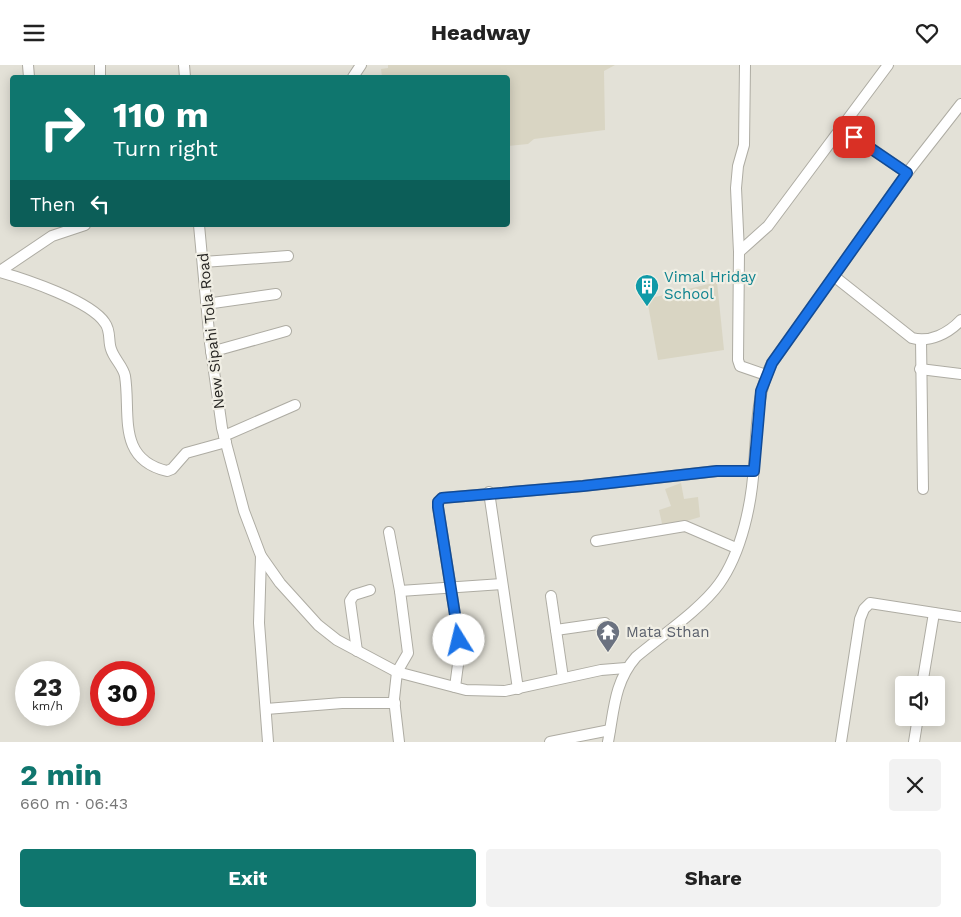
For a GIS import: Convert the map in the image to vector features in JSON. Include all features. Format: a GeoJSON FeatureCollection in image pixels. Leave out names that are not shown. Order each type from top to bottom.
{"type":"FeatureCollection","features":[{"type":"Feature","properties":{"kind":"street"},"geometry":{"type":"LineString","coordinates":[[745,65],[744,145],[738,166],[736,188],[739,252],[738,360],[740,366],[746,370],[766,375]]}},
{"type":"Feature","properties":{"kind":"street"},"geometry":{"type":"LineString","coordinates":[[739,252],[768,227],[888,65]]}},
{"type":"Feature","properties":{"kind":"street"},"geometry":{"type":"LineString","coordinates":[[608,742],[618,685],[626,668],[636,657],[709,596],[720,583],[736,548],[750,503],[758,408],[766,375],[780,350],[835,277],[907,173],[961,104]]}},
{"type":"Feature","properties":{"kind":"street"},"geometry":{"type":"LineString","coordinates":[[841,128],[907,173]]}},
{"type":"Feature","properties":{"kind":"street"},"geometry":{"type":"LineString","coordinates":[[0,272],[52,236],[79,227]]}},
{"type":"Feature","properties":{"kind":"street","name":"New Sipahi Tola Road"},"geometry":{"type":"LineString","coordinates":[[199,227],[211,352],[225,439],[244,511],[261,556],[280,583],[318,625],[337,640],[398,672],[455,687],[488,692],[518,689],[601,670],[626,668]]}},
{"type":"Feature","properties":{"kind":"street"},"geometry":{"type":"LineString","coordinates":[[203,262],[288,257]]}},
{"type":"Feature","properties":{"kind":"street"},"geometry":{"type":"LineString","coordinates":[[0,272],[48,289],[88,309],[105,323],[110,349],[124,374],[127,430],[135,450],[147,462],[167,471],[172,469],[186,453],[225,439],[295,405]]}},
{"type":"Feature","properties":{"kind":"street"},"geometry":{"type":"LineString","coordinates":[[835,277],[912,338],[921,340],[939,336],[961,320]]}},
{"type":"Feature","properties":{"kind":"street"},"geometry":{"type":"LineString","coordinates":[[206,304],[276,294]]}},
{"type":"Feature","properties":{"kind":"street"},"geometry":{"type":"LineString","coordinates":[[211,352],[286,331]]}},
{"type":"Feature","properties":{"kind":"street"},"geometry":{"type":"LineString","coordinates":[[921,340],[923,489]]}},
{"type":"Feature","properties":{"kind":"street"},"geometry":{"type":"LineString","coordinates":[[920,369],[961,374]]}},
{"type":"Feature","properties":{"kind":"street"},"geometry":{"type":"LineString","coordinates":[[455,687],[459,640],[438,502],[447,497],[488,492],[583,486],[717,471],[754,471]]}},
{"type":"Feature","properties":{"kind":"street"},"geometry":{"type":"LineString","coordinates":[[488,492],[518,689]]}},
{"type":"Feature","properties":{"kind":"street"},"geometry":{"type":"LineString","coordinates":[[596,541],[685,526],[736,548]]}},
{"type":"Feature","properties":{"kind":"street"},"geometry":{"type":"LineString","coordinates":[[389,532],[400,591],[408,653],[398,672],[395,703],[399,742]]}},
{"type":"Feature","properties":{"kind":"street"},"geometry":{"type":"LineString","coordinates":[[261,556],[259,623],[268,742]]}},
{"type":"Feature","properties":{"kind":"street"},"geometry":{"type":"LineString","coordinates":[[400,591],[502,584]]}},
{"type":"Feature","properties":{"kind":"street"},"geometry":{"type":"LineString","coordinates":[[357,651],[350,601],[354,595],[370,590]]}},
{"type":"Feature","properties":{"kind":"street"},"geometry":{"type":"LineString","coordinates":[[551,596],[563,678]]}},
{"type":"Feature","properties":{"kind":"street"},"geometry":{"type":"LineString","coordinates":[[841,742],[864,609],[870,603],[881,603],[961,617]]}},
{"type":"Feature","properties":{"kind":"street"},"geometry":{"type":"LineString","coordinates":[[924,676],[934,613]]}},
{"type":"Feature","properties":{"kind":"street"},"geometry":{"type":"LineString","coordinates":[[556,630],[605,623]]}},
{"type":"Feature","properties":{"kind":"street"},"geometry":{"type":"LineString","coordinates":[[266,709],[342,703],[395,703]]}},
{"type":"Feature","properties":{"kind":"street"},"geometry":{"type":"LineString","coordinates":[[914,742],[917,726]]}},
{"type":"Feature","properties":{"kind":"street"},"geometry":{"type":"LineString","coordinates":[[550,742],[610,730]]}},
{"type":"Feature","properties":{"kind":"shaded area"},"geometry":{"type":"Polygon","coordinates":[[[388,65],[615,65],[604,71],[605,130],[534,139],[528,144],[510,146],[510,75],[382,75],[381,69],[388,68],[388,65]]]}},
{"type":"Feature","properties":{"kind":"shaded area"},"geometry":{"type":"Polygon","coordinates":[[[717,282],[724,350],[658,360],[647,299],[717,282]]]}},
{"type":"Feature","properties":{"kind":"shaded area"},"geometry":{"type":"Polygon","coordinates":[[[681,483],[684,499],[698,497],[700,517],[663,528],[659,510],[671,506],[665,489],[681,483]]]}},
{"type":"Feature","properties":{"kind":"place","name":"Vimal Hriday School"},"geometry":{"type":"Point","coordinates":[647,307]}},
{"type":"Feature","properties":{"kind":"place","name":"Mata Sthan"},"geometry":{"type":"Point","coordinates":[608,653]}},
{"type":"Feature","properties":{"kind":"route"},"geometry":{"type":"LineString","coordinates":[[459,640],[438,507],[438,502],[442,498],[488,492],[583,486],[717,471],[754,471],[758,408],[761,391],[772,363],[835,277],[907,173],[854,137]]}}]}
